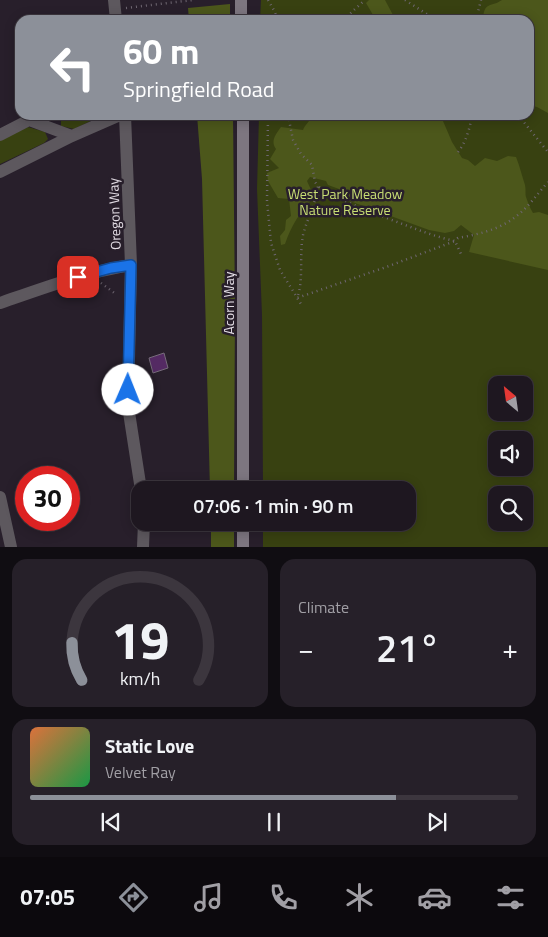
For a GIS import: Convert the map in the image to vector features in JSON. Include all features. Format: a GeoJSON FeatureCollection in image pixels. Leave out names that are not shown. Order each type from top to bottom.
{"type":"FeatureCollection","features":[{"type":"Feature","properties":{"kind":"street"},"geometry":{"type":"LineString","coordinates":[[241,0],[241,15]]}},
{"type":"Feature","properties":{"kind":"street"},"geometry":{"type":"LineString","coordinates":[[0,135],[30,120],[72,136]]}},
{"type":"Feature","properties":{"kind":"street"},"geometry":{"type":"LineString","coordinates":[[0,172],[109,120]]}},
{"type":"Feature","properties":{"kind":"street","name":"Oregon Way"},"geometry":{"type":"LineString","coordinates":[[125,120],[131,265],[128,406],[140,481]]}},
{"type":"Feature","properties":{"kind":"street","name":"Acorn Way"},"geometry":{"type":"LineString","coordinates":[[242,120],[243,481]]}},
{"type":"Feature","properties":{"kind":"street"},"geometry":{"type":"LineString","coordinates":[[0,303],[88,274],[131,265]]}},
{"type":"Feature","properties":{"kind":"street"},"geometry":{"type":"LineString","coordinates":[[0,497],[11,547]]}},
{"type":"Feature","properties":{"kind":"street"},"geometry":{"type":"LineString","coordinates":[[143,547],[144,531]]}},
{"type":"Feature","properties":{"kind":"street"},"geometry":{"type":"LineString","coordinates":[[243,531],[243,547]]}},
{"type":"Feature","properties":{"kind":"path"},"geometry":{"type":"LineString","coordinates":[[115,10],[193,0]]}},
{"type":"Feature","properties":{"kind":"path"},"geometry":{"type":"LineString","coordinates":[[268,0],[276,15]]}},
{"type":"Feature","properties":{"kind":"path"},"geometry":{"type":"LineString","coordinates":[[348,15],[365,0]]}},
{"type":"Feature","properties":{"kind":"path"},"geometry":{"type":"LineString","coordinates":[[406,0],[428,15]]}},
{"type":"Feature","properties":{"kind":"path"},"geometry":{"type":"LineString","coordinates":[[477,15],[481,0]]}},
{"type":"Feature","properties":{"kind":"path"},"geometry":{"type":"LineString","coordinates":[[268,120],[267,201],[270,234],[280,270],[301,304]]}},
{"type":"Feature","properties":{"kind":"path"},"geometry":{"type":"LineString","coordinates":[[289,120],[293,140],[301,154],[312,165],[315,182],[318,186],[333,196],[366,210],[436,237],[455,241]]}},
{"type":"Feature","properties":{"kind":"path"},"geometry":{"type":"LineString","coordinates":[[458,152],[464,145],[471,120]]}},
{"type":"Feature","properties":{"kind":"path"},"geometry":{"type":"LineString","coordinates":[[522,120],[548,152]]}},
{"type":"Feature","properties":{"kind":"path"},"geometry":{"type":"LineString","coordinates":[[297,298],[389,266],[455,241],[458,238],[491,230],[519,214],[548,182]]}},
{"type":"Feature","properties":{"kind":"path"},"geometry":{"type":"LineString","coordinates":[[297,298],[300,290],[300,256],[303,235],[318,186]]}},
{"type":"Feature","properties":{"kind":"path"},"geometry":{"type":"LineString","coordinates":[[455,241],[461,254]]}},
{"type":"Feature","properties":{"kind":"path"},"geometry":{"type":"LineString","coordinates":[[88,274],[130,304]]}},
{"type":"Feature","properties":{"kind":"green space","name":"West Park Meadow Nature Reserve"},"geometry":{"type":"Polygon","coordinates":[[[261,0],[548,0],[548,547],[263,547],[263,531],[416,531],[416,481],[263,481],[262,315],[257,189],[259,120],[534,120],[534,15],[260,15],[261,0]]]}},
{"type":"Feature","properties":{"kind":"green space"},"geometry":{"type":"Polygon","coordinates":[[[369,0],[385,0],[393,15],[373,15],[366,3],[369,0]]]}},
{"type":"Feature","properties":{"kind":"green space"},"geometry":{"type":"Polygon","coordinates":[[[502,0],[548,0],[548,113],[534,106],[534,15],[484,15],[486,7],[502,0]]]}},
{"type":"Feature","properties":{"kind":"green space"},"geometry":{"type":"Polygon","coordinates":[[[230,4],[230,15],[189,15],[188,8],[230,4]]]}},
{"type":"Feature","properties":{"kind":"green space"},"geometry":{"type":"Polygon","coordinates":[[[61,120],[93,120],[74,129],[61,126],[61,120]]]}},
{"type":"Feature","properties":{"kind":"green space"},"geometry":{"type":"Polygon","coordinates":[[[197,120],[233,120],[234,481],[210,481],[202,179],[197,120]]]}},
{"type":"Feature","properties":{"kind":"green space"},"geometry":{"type":"Polygon","coordinates":[[[309,120],[443,120],[452,142],[462,158],[475,166],[485,158],[497,161],[508,156],[516,157],[525,185],[526,197],[533,213],[539,212],[548,215],[548,270],[469,252],[474,235],[461,225],[454,231],[445,233],[429,230],[347,200],[339,189],[328,185],[326,181],[310,177],[307,181],[313,198],[296,220],[285,244],[281,245],[280,236],[285,230],[286,220],[291,216],[289,199],[278,198],[268,181],[267,173],[279,168],[270,159],[276,149],[274,140],[281,127],[303,130],[309,120]]]}},
{"type":"Feature","properties":{"kind":"green space"},"geometry":{"type":"Polygon","coordinates":[[[28,127],[45,132],[48,139],[44,143],[0,164],[0,140],[28,127]]]}},
{"type":"Feature","properties":{"kind":"green space"},"geometry":{"type":"Polygon","coordinates":[[[211,531],[234,531],[234,547],[211,547],[211,531]]]}},
{"type":"Feature","properties":{"kind":"building"},"geometry":{"type":"Polygon","coordinates":[[[164,353],[168,368],[153,373],[149,358],[164,353]]]}},
{"type":"Feature","properties":{"kind":"route"},"geometry":{"type":"LineString","coordinates":[[78,277],[131,265],[128,390]]}}]}
